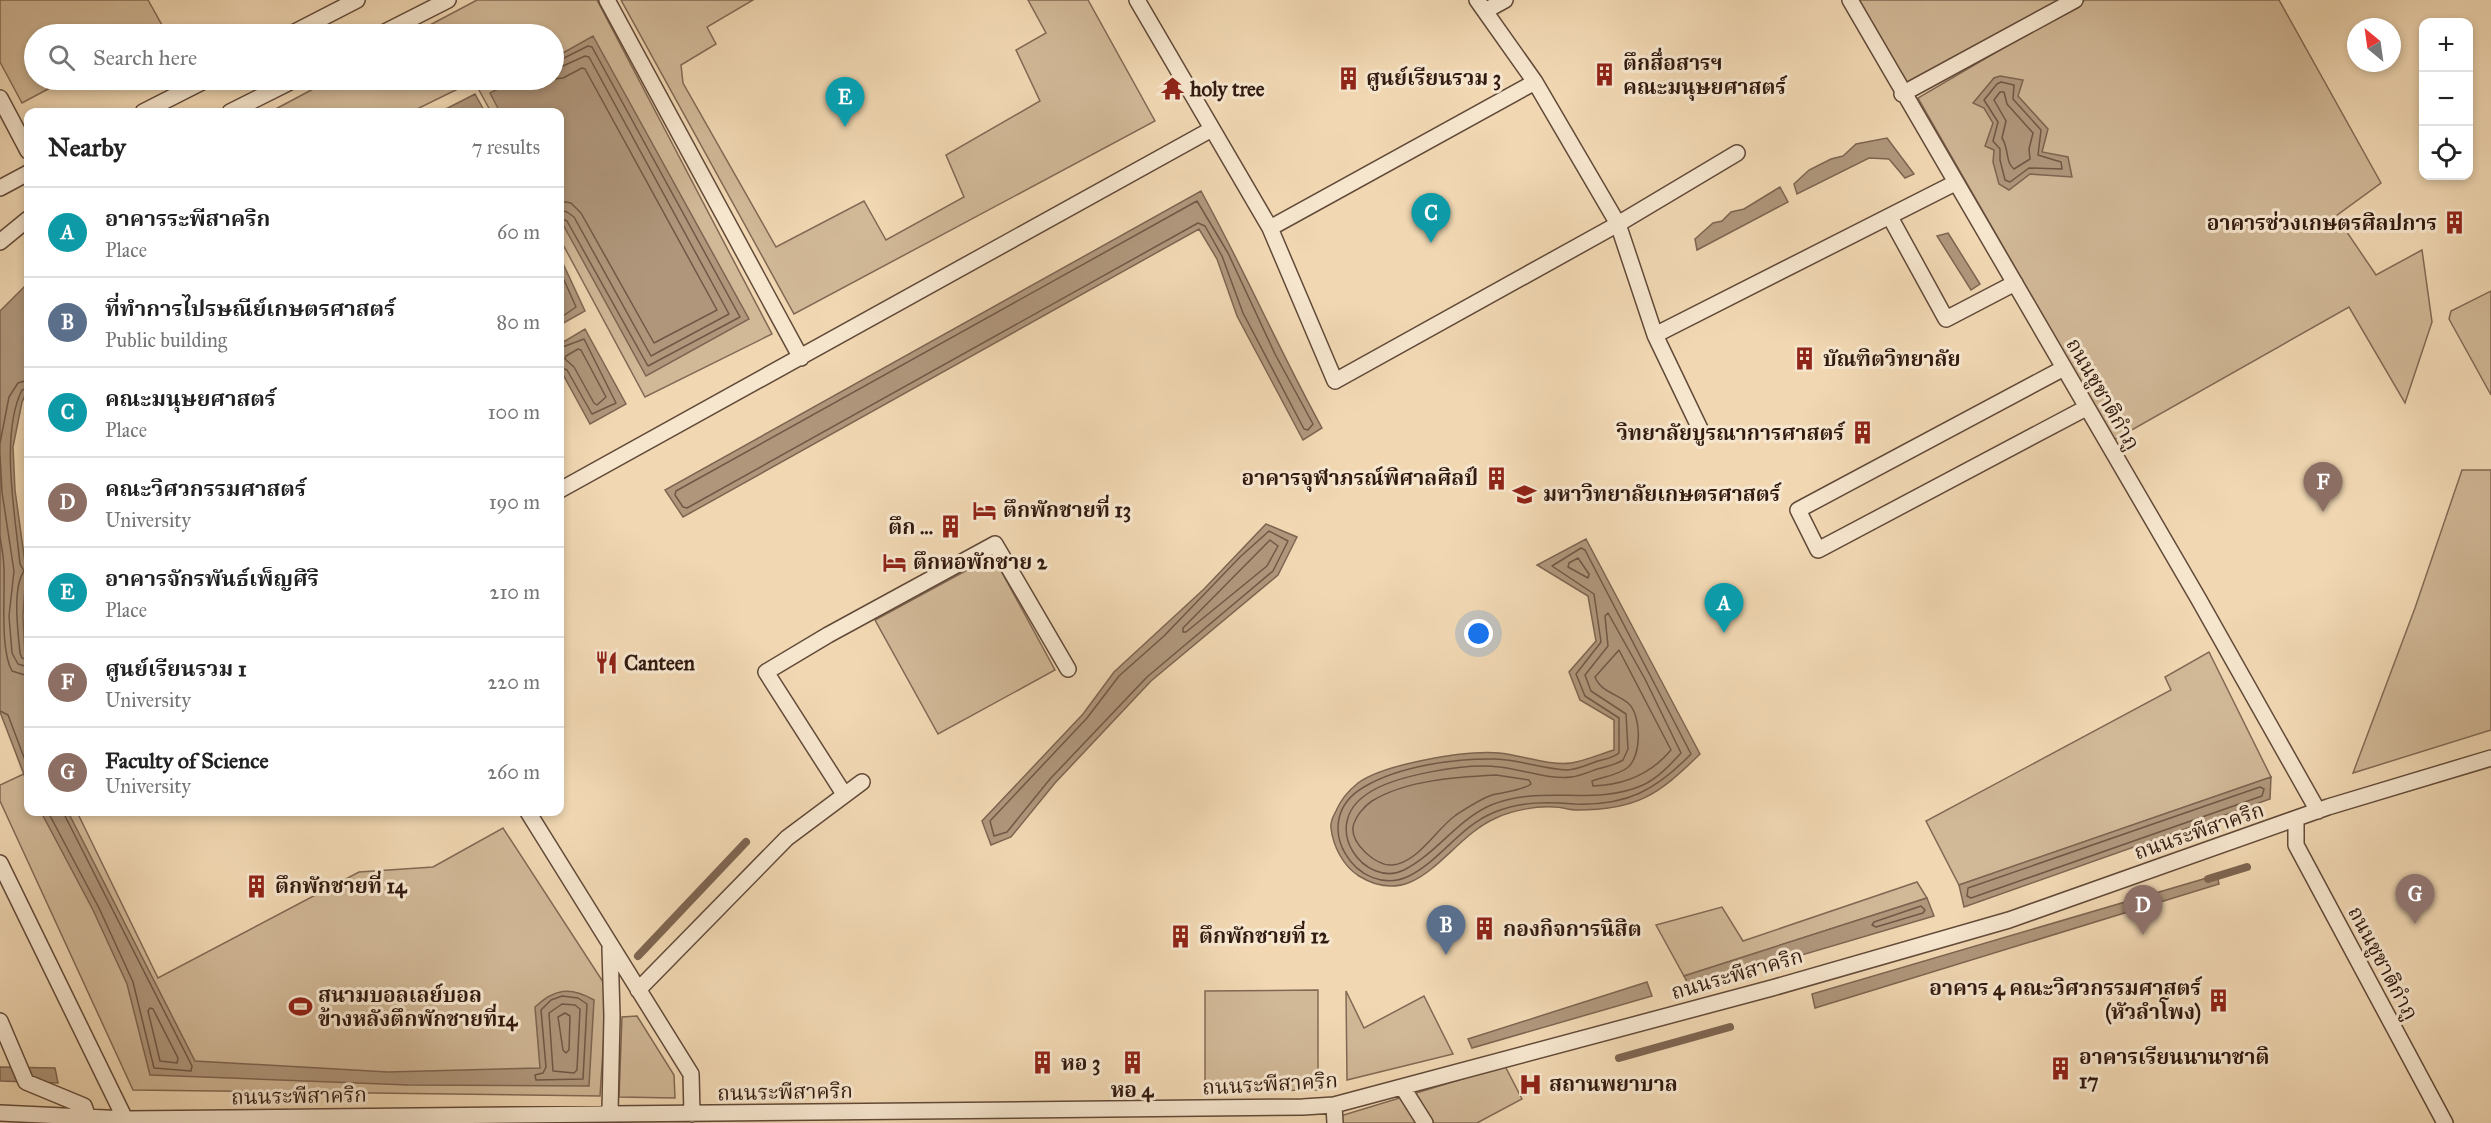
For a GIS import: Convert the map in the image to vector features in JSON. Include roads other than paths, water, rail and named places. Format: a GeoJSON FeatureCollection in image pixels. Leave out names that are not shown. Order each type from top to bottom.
{"type":"FeatureCollection","features":[{"type":"Feature","properties":{"kind":"lane"},"geometry":{"type":"LineString","coordinates":[[310,24],[357,0]]}},
{"type":"Feature","properties":{"kind":"lane"},"geometry":{"type":"LineString","coordinates":[[401,24],[448,0]]}},
{"type":"Feature","properties":{"kind":"lane"},"geometry":{"type":"LineString","coordinates":[[607,0],[801,358]]}},
{"type":"Feature","properties":{"kind":"lane"},"geometry":{"type":"LineString","coordinates":[[1137,0],[1270,228],[1335,381],[1618,224],[1737,153]]}},
{"type":"Feature","properties":{"kind":"lane"},"geometry":{"type":"LineString","coordinates":[[1505,0],[1481,6],[1535,82],[1618,224],[1655,335],[1702,433]]}},
{"type":"Feature","properties":{"kind":"lane","name":"ถนนชูชาติกำภู"},"geometry":{"type":"LineString","coordinates":[[1850,0],[1902,94],[2015,283],[2318,811]]}},
{"type":"Feature","properties":{"kind":"lane"},"geometry":{"type":"LineString","coordinates":[[1902,94],[2075,0]]}},
{"type":"Feature","properties":{"kind":"lane"},"geometry":{"type":"LineString","coordinates":[[1270,228],[1535,82]]}},
{"type":"Feature","properties":{"kind":"lane"},"geometry":{"type":"LineString","coordinates":[[151,108],[186,90]]}},
{"type":"Feature","properties":{"kind":"lane"},"geometry":{"type":"LineString","coordinates":[[238,108],[274,90]]}},
{"type":"Feature","properties":{"kind":"lane"},"geometry":{"type":"LineString","coordinates":[[0,98],[24,143]]}},
{"type":"Feature","properties":{"kind":"lane"},"geometry":{"type":"LineString","coordinates":[[564,488],[1212,129]]}},
{"type":"Feature","properties":{"kind":"lane"},"geometry":{"type":"LineString","coordinates":[[0,188],[24,175]]}},
{"type":"Feature","properties":{"kind":"lane"},"geometry":{"type":"LineString","coordinates":[[1655,335],[1955,183]]}},
{"type":"Feature","properties":{"kind":"lane"},"geometry":{"type":"LineString","coordinates":[[1890,217],[1946,320],[2015,283]]}},
{"type":"Feature","properties":{"kind":"lane"},"geometry":{"type":"LineString","coordinates":[[0,232],[24,220]]}},
{"type":"Feature","properties":{"kind":"lane"},"geometry":{"type":"LineString","coordinates":[[0,242],[24,221]]}},
{"type":"Feature","properties":{"kind":"lane"},"geometry":{"type":"LineString","coordinates":[[2064,368],[1798,510],[1818,550],[2086,408]]}},
{"type":"Feature","properties":{"kind":"lane"},"geometry":{"type":"LineString","coordinates":[[844,794],[766,672],[828,635],[995,544],[1068,669]]}},
{"type":"Feature","properties":{"kind":"lane","name":"ถนนระพีสาคริก"},"geometry":{"type":"LineString","coordinates":[[0,1113],[127,1121],[610,1112],[692,1114],[1334,1105],[2009,920],[2318,811],[2491,758]]}},
{"type":"Feature","properties":{"kind":"lane"},"geometry":{"type":"LineString","coordinates":[[638,990],[787,838],[862,782]]}},
{"type":"Feature","properties":{"kind":"lane"},"geometry":{"type":"LineString","coordinates":[[530,816],[691,1074],[692,1114]]}},
{"type":"Feature","properties":{"kind":"lane","name":"ถนนชูชาติกำภู"},"geometry":{"type":"LineString","coordinates":[[2296,819],[2296,845],[2445,1123]]}},
{"type":"Feature","properties":{"kind":"lane"},"geometry":{"type":"LineString","coordinates":[[0,863],[127,1121]]}},
{"type":"Feature","properties":{"kind":"lane"},"geometry":{"type":"LineString","coordinates":[[610,945],[612,1016],[610,1112]]}},
{"type":"Feature","properties":{"kind":"lane"},"geometry":{"type":"LineString","coordinates":[[0,1021],[26,1082],[84,1106],[90,1120]]}},
{"type":"Feature","properties":{"kind":"lane"},"geometry":{"type":"LineString","coordinates":[[1402,1088],[1425,1123]]}},
{"type":"Feature","properties":{"kind":"lane"},"geometry":{"type":"LineString","coordinates":[[1334,1105],[1335,1123]]}},
{"type":"Feature","properties":{"kind":"water"},"geometry":{"type":"Polygon","coordinates":[[[593,36],[749,319],[646,376],[564,226],[564,108],[498,108],[490,93],[496,90],[564,90],[564,52],[593,36]]]}},
{"type":"Feature","properties":{"kind":"water"},"geometry":{"type":"Polygon","coordinates":[[[2000,76],[2023,80],[2018,96],[2048,129],[2042,152],[2068,157],[2072,177],[2030,174],[2009,190],[1999,184],[1993,162],[1994,150],[1985,146],[1993,123],[1984,108],[1973,103],[1994,78],[2000,76]]]}},
{"type":"Feature","properties":{"kind":"water"},"geometry":{"type":"Polygon","coordinates":[[[475,94],[483,108],[448,108],[475,94]]]}},
{"type":"Feature","properties":{"kind":"water"},"geometry":{"type":"Polygon","coordinates":[[[1887,138],[1914,174],[1905,178],[1889,159],[1869,158],[1797,194],[1794,184],[1809,170],[1843,156],[1856,144],[1887,138]]]}},
{"type":"Feature","properties":{"kind":"water"},"geometry":{"type":"Polygon","coordinates":[[[1780,187],[1788,202],[1697,250],[1695,239],[1713,223],[1722,221],[1731,212],[1744,209],[1780,187]]]}},
{"type":"Feature","properties":{"kind":"water"},"geometry":{"type":"Polygon","coordinates":[[[1201,191],[1322,428],[1303,440],[1237,316],[1217,259],[1199,229],[683,517],[665,490],[1201,191]]]}},
{"type":"Feature","properties":{"kind":"water"},"geometry":{"type":"Polygon","coordinates":[[[1948,233],[1980,284],[1971,290],[1937,236],[1948,233]]]}},
{"type":"Feature","properties":{"kind":"water"},"geometry":{"type":"Polygon","coordinates":[[[564,266],[585,311],[564,323],[564,266]]]}},
{"type":"Feature","properties":{"kind":"water"},"geometry":{"type":"Polygon","coordinates":[[[24,287],[24,398],[13,447],[15,490],[24,555],[24,775],[0,712],[0,311],[24,287]]]}},
{"type":"Feature","properties":{"kind":"water"},"geometry":{"type":"Polygon","coordinates":[[[585,329],[626,404],[590,424],[564,376],[564,342],[585,329]]]}},
{"type":"Feature","properties":{"kind":"water"},"geometry":{"type":"Polygon","coordinates":[[[1266,524],[1297,537],[1278,575],[1151,681],[1055,783],[1011,837],[991,845],[982,821],[1083,714],[1114,672],[1204,589],[1266,524]]]}},
{"type":"Feature","properties":{"kind":"water"},"geometry":{"type":"Polygon","coordinates":[[[1586,539],[1700,754],[1658,790],[1631,803],[1598,809],[1532,808],[1496,818],[1462,841],[1432,869],[1416,879],[1399,885],[1380,885],[1353,872],[1340,855],[1334,842],[1331,823],[1345,795],[1370,776],[1405,764],[1447,756],[1499,753],[1563,764],[1582,761],[1614,750],[1614,720],[1580,700],[1569,672],[1596,641],[1588,596],[1537,565],[1586,539]]]}},
{"type":"Feature","properties":{"kind":"water"},"geometry":{"type":"Polygon","coordinates":[[[2271,777],[2270,799],[1964,907],[1959,885],[2271,777]]]}},
{"type":"Feature","properties":{"kind":"water"},"geometry":{"type":"Polygon","coordinates":[[[43,816],[70,816],[195,1061],[388,1072],[540,1068],[535,1007],[549,996],[570,991],[594,1000],[589,1086],[408,1085],[150,1075],[127,984],[93,910],[43,816]]]}},
{"type":"Feature","properties":{"kind":"water"},"geometry":{"type":"Polygon","coordinates":[[[2217,875],[2219,884],[1815,1008],[1812,994],[2217,875]]]}},
{"type":"Feature","properties":{"kind":"water"},"geometry":{"type":"Polygon","coordinates":[[[1927,898],[1934,916],[1690,988],[1684,976],[1927,898]]]}},
{"type":"Feature","properties":{"kind":"water"},"geometry":{"type":"Polygon","coordinates":[[[1647,982],[1652,996],[1472,1048],[1468,1039],[1647,982]]]}},
{"type":"Feature","properties":{"kind":"water"},"geometry":{"type":"Polygon","coordinates":[[[0,1067],[55,1068],[58,1083],[0,1081],[0,1067]]]}},
{"type":"Feature","properties":{"kind":"waterway"},"geometry":{"type":"LineString","coordinates":[[638,956],[746,842]]}},
{"type":"Feature","properties":{"kind":"waterway"},"geometry":{"type":"LineString","coordinates":[[2208,879],[2247,867]]}},
{"type":"Feature","properties":{"kind":"waterway"},"geometry":{"type":"LineString","coordinates":[[1619,1058],[1730,1027]]}},
{"type":"Feature","properties":{"kind":"place","name":"ตึกสื่อสารฯ คณะมนุษยศาสตร์"},"geometry":{"type":"Point","coordinates":[1605,75]}},
{"type":"Feature","properties":{"kind":"place","name":"ศูนย์เรียนรวม 3"},"geometry":{"type":"Point","coordinates":[1348,78]}},
{"type":"Feature","properties":{"kind":"place","name":"holy tree"},"geometry":{"type":"Point","coordinates":[1172,89]}},
{"type":"Feature","properties":{"kind":"place","name":"อาคารจักรพันธ์เพ็ญศิริ"},"geometry":{"type":"Point","coordinates":[845,127]}},
{"type":"Feature","properties":{"kind":"place","name":"อาคารช่วงเกษตรศิลปการ"},"geometry":{"type":"Point","coordinates":[2455,223]}},
{"type":"Feature","properties":{"kind":"place","name":"คณะมนุษยศาสตร์"},"geometry":{"type":"Point","coordinates":[1431,243]}},
{"type":"Feature","properties":{"kind":"place","name":"บัณฑิตวิทยาลัย"},"geometry":{"type":"Point","coordinates":[1805,359]}},
{"type":"Feature","properties":{"kind":"place","name":"วิทยาลัยบูรณาการศาสตร์"},"geometry":{"type":"Point","coordinates":[1862,433]}},
{"type":"Feature","properties":{"kind":"place","name":"อาคารจุฬาภรณ์พิศาลศิลป์"},"geometry":{"type":"Point","coordinates":[1496,478]}},
{"type":"Feature","properties":{"kind":"place","name":"มหาวิทยาลัยเกษตรศาสตร์"},"geometry":{"type":"Point","coordinates":[1525,494]}},
{"type":"Feature","properties":{"kind":"place","name":"ตึกพักชายที่ 13"},"geometry":{"type":"Point","coordinates":[985,510]}},
{"type":"Feature","properties":{"kind":"place","name":"ศูนย์เรียนรวม 1"},"geometry":{"type":"Point","coordinates":[2323,512]}},
{"type":"Feature","properties":{"kind":"place","name":"ตึก ..."},"geometry":{"type":"Point","coordinates":[951,527]}},
{"type":"Feature","properties":{"kind":"place","name":"ตึกหอพักชาย 2"},"geometry":{"type":"Point","coordinates":[895,562]}},
{"type":"Feature","properties":{"kind":"place","name":"อาคารระพีสาคริก"},"geometry":{"type":"Point","coordinates":[1724,633]}},
{"type":"Feature","properties":{"kind":"place","name":"Canteen"},"geometry":{"type":"Point","coordinates":[606,663]}},
{"type":"Feature","properties":{"kind":"place","name":"ตึกพักชายที่ 14"},"geometry":{"type":"Point","coordinates":[257,886]}},
{"type":"Feature","properties":{"kind":"place","name":"Faculty of Science"},"geometry":{"type":"Point","coordinates":[2415,924]}},
{"type":"Feature","properties":{"kind":"place","name":"กองกิจการนิสิต"},"geometry":{"type":"Point","coordinates":[1485,929]}},
{"type":"Feature","properties":{"kind":"place","name":"คณะวิศวกรรมศาสตร์"},"geometry":{"type":"Point","coordinates":[2143,935]}},
{"type":"Feature","properties":{"kind":"place","name":"ตึกพักชายที่ 12"},"geometry":{"type":"Point","coordinates":[1181,936]}},
{"type":"Feature","properties":{"kind":"place","name":"ที่ทำการไปรษณีย์เกษตรศาสตร์"},"geometry":{"type":"Point","coordinates":[1446,955]}},
{"type":"Feature","properties":{"kind":"place","name":"อาคาร 4 คณะวิศวกรรมศาสตร์ (หัวลำโพง)"},"geometry":{"type":"Point","coordinates":[2219,1000]}},
{"type":"Feature","properties":{"kind":"place","name":"สนามบอลเลย์บอล ข้างหลังตึกพักชายที่14"},"geometry":{"type":"Point","coordinates":[300,1007]}},
{"type":"Feature","properties":{"kind":"place","name":"หอ 4"},"geometry":{"type":"Point","coordinates":[1132,1062]}},
{"type":"Feature","properties":{"kind":"place","name":"หอ 3"},"geometry":{"type":"Point","coordinates":[1043,1063]}},
{"type":"Feature","properties":{"kind":"place","name":"อาคารเรียนนานาชาติ 17"},"geometry":{"type":"Point","coordinates":[2061,1069]}},
{"type":"Feature","properties":{"kind":"place","name":"สถานพยาบาล"},"geometry":{"type":"Point","coordinates":[1531,1084]}}]}
